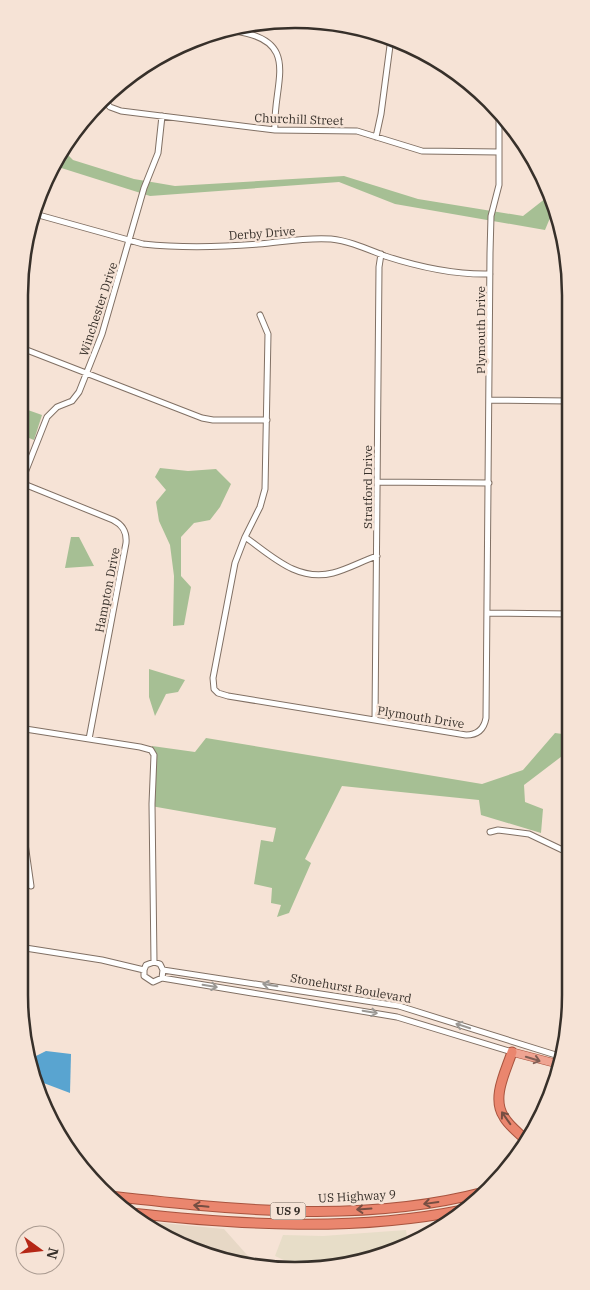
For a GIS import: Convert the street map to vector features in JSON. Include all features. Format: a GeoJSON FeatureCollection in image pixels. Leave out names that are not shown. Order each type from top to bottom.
{"type":"FeatureCollection","features":[{"type":"Feature","properties":{"kind":"highway"},"geometry":{"type":"LineString","coordinates":[[512,1052],[500,1090],[498,1104],[504,1117],[522,1136]]}},
{"type":"Feature","properties":{"kind":"highway","name":"US Highway 9"},"geometry":{"type":"LineString","coordinates":[[120,1197],[229,1208],[315,1211],[416,1205],[472,1195]]}},
{"type":"Feature","properties":{"kind":"highway","name":"US Highway 9"},"geometry":{"type":"LineString","coordinates":[[142,1214],[227,1221],[325,1223],[404,1218],[452,1212]]}},
{"type":"Feature","properties":{"kind":"main road","name":"Stonehurst Boulevard"},"geometry":{"type":"LineString","coordinates":[[512,1052],[553,1063]]}},
{"type":"Feature","properties":{"kind":"street"},"geometry":{"type":"LineString","coordinates":[[246,33],[259,36],[277,54],[281,71],[274,130]]}},
{"type":"Feature","properties":{"kind":"street"},"geometry":{"type":"LineString","coordinates":[[376,137],[390,45]]}},
{"type":"Feature","properties":{"kind":"street","name":"Churchill Street"},"geometry":{"type":"LineString","coordinates":[[108,104],[116,110],[274,130],[350,130],[422,151],[499,152]]}},
{"type":"Feature","properties":{"kind":"street","name":"Winchester Drive"},"geometry":{"type":"LineString","coordinates":[[28,462],[47,417],[53,410],[75,398],[106,324],[144,188],[158,153],[162,116]]}},
{"type":"Feature","properties":{"kind":"street","name":"Plymouth Drive"},"geometry":{"type":"LineString","coordinates":[[260,315],[268,334],[265,489],[260,507],[245,537],[233,573],[213,678],[214,689],[216,692],[228,696],[466,735],[476,734],[482,729],[486,718],[491,216],[498,191],[499,123]]}},
{"type":"Feature","properties":{"kind":"street","name":"Derby Drive"},"geometry":{"type":"LineString","coordinates":[[40,215],[159,246],[234,245],[328,239],[353,243],[409,264],[431,269],[490,274]]}},
{"type":"Feature","properties":{"kind":"street","name":"Stratford Drive"},"geometry":{"type":"LineString","coordinates":[[375,720],[381,254]]}},
{"type":"Feature","properties":{"kind":"street"},"geometry":{"type":"LineString","coordinates":[[28,351],[202,418],[212,420],[267,420]]}},
{"type":"Feature","properties":{"kind":"street"},"geometry":{"type":"LineString","coordinates":[[489,400],[562,401]]}},
{"type":"Feature","properties":{"kind":"street"},"geometry":{"type":"LineString","coordinates":[[378,482],[489,483]]}},
{"type":"Feature","properties":{"kind":"street","name":"Hampton Drive"},"geometry":{"type":"LineString","coordinates":[[28,487],[113,520],[121,525],[126,534],[126,543],[88,739]]}},
{"type":"Feature","properties":{"kind":"street"},"geometry":{"type":"LineString","coordinates":[[245,537],[286,567],[308,574],[332,573],[377,556]]}},
{"type":"Feature","properties":{"kind":"street"},"geometry":{"type":"LineString","coordinates":[[488,613],[562,614]]}},
{"type":"Feature","properties":{"kind":"street"},"geometry":{"type":"LineString","coordinates":[[28,729],[146,748],[154,754],[152,804],[154,962]]}},
{"type":"Feature","properties":{"kind":"street"},"geometry":{"type":"LineString","coordinates":[[490,832],[498,830],[529,834],[562,849]]}},
{"type":"Feature","properties":{"kind":"street"},"geometry":{"type":"LineString","coordinates":[[28,865],[31,886]]}},
{"type":"Feature","properties":{"kind":"street","name":"Stonehurst Boulevard"},"geometry":{"type":"LineString","coordinates":[[28,948],[102,960],[144,970],[144,976],[149,981],[156,982],[162,978],[348,1008],[416,1022],[512,1052]]}},
{"type":"Feature","properties":{"kind":"street"},"geometry":{"type":"LineString","coordinates":[[144,970],[146,965],[154,962],[160,964],[163,970],[162,978]]}},
{"type":"Feature","properties":{"kind":"street","name":"Stonehurst Boulevard"},"geometry":{"type":"LineString","coordinates":[[163,970],[398,1006],[555,1055]]}},
{"type":"Feature","properties":{"kind":"street"},"geometry":{"type":"LineString","coordinates":[[348,1008],[350,998]]}},
{"type":"Feature","properties":{"kind":"street"},"geometry":{"type":"LineString","coordinates":[[475,1040],[478,1030]]}},
{"type":"Feature","properties":{"kind":"street"},"geometry":{"type":"LineString","coordinates":[[505,1039],[512,1052]]}},
{"type":"Feature","properties":{"kind":"shaded area"},"geometry":{"type":"Polygon","coordinates":[[[154,1222],[224,1229],[250,1258],[209,1248],[177,1235],[154,1222]]]}},
{"type":"Feature","properties":{"kind":"shaded area"},"geometry":{"type":"Polygon","coordinates":[[[406,1230],[407,1238],[364,1253],[330,1260],[286,1262],[275,1256],[283,1235],[323,1236],[406,1230]]]}},
{"type":"Feature","properties":{"kind":"green space"},"geometry":{"type":"Polygon","coordinates":[[[67,154],[73,160],[134,179],[175,186],[344,176],[418,199],[523,216],[544,199],[550,217],[545,230],[395,204],[339,182],[150,196],[60,168],[67,154]]]}},
{"type":"Feature","properties":{"kind":"green space"},"geometry":{"type":"Polygon","coordinates":[[[28,410],[42,415],[34,440],[28,438],[28,410]]]}},
{"type":"Feature","properties":{"kind":"green space"},"geometry":{"type":"Polygon","coordinates":[[[160,468],[188,471],[216,469],[231,484],[220,507],[210,520],[194,523],[181,537],[181,576],[191,587],[184,625],[173,626],[174,576],[170,545],[159,521],[156,502],[166,490],[155,477],[160,468]]]}},
{"type":"Feature","properties":{"kind":"green space"},"geometry":{"type":"Polygon","coordinates":[[[71,537],[79,537],[94,566],[65,568],[71,537]]]}},
{"type":"Feature","properties":{"kind":"green space"},"geometry":{"type":"Polygon","coordinates":[[[149,669],[185,680],[178,692],[166,694],[155,716],[149,697],[149,669]]]}},
{"type":"Feature","properties":{"kind":"green space"},"geometry":{"type":"Polygon","coordinates":[[[555,733],[562,734],[562,756],[524,785],[525,802],[543,809],[541,833],[481,815],[479,800],[342,786],[305,859],[311,863],[289,913],[277,917],[281,905],[271,903],[272,888],[254,884],[261,840],[273,842],[276,828],[151,806],[152,746],[195,752],[206,738],[482,784],[523,770],[555,733]]]}},
{"type":"Feature","properties":{"kind":"water"},"geometry":{"type":"Polygon","coordinates":[[[46,1051],[71,1054],[70,1093],[43,1083],[36,1056],[46,1051]]]}}]}
